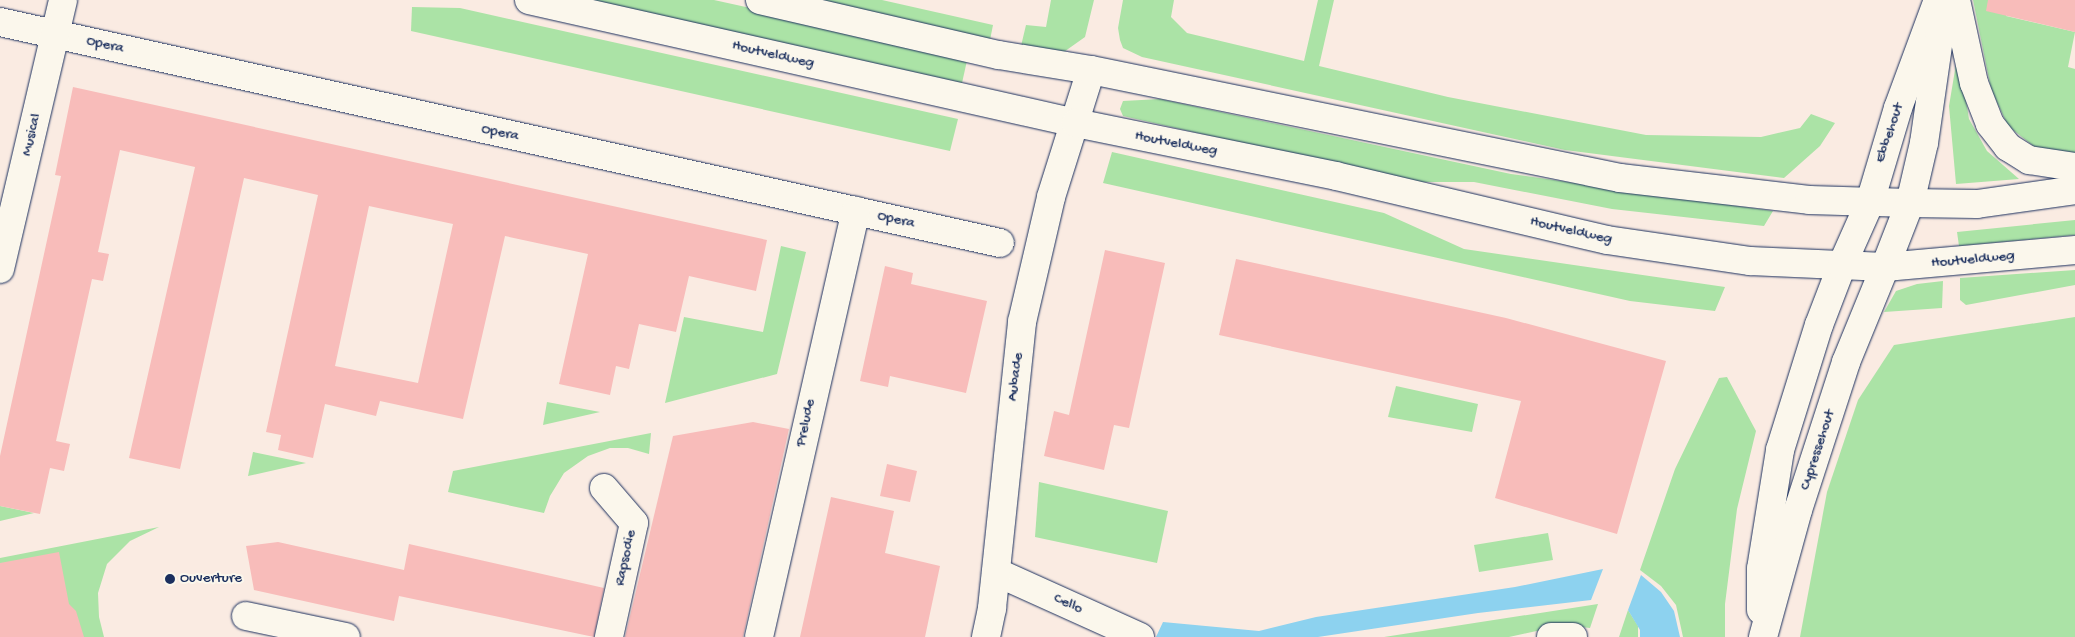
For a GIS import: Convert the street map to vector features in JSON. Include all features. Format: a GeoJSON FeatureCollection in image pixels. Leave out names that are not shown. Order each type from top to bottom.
{"type":"FeatureCollection","features":[{"type":"Feature","properties":{"kind":"street","name":"Musical"},"geometry":{"type":"LineString","coordinates":[[0,269],[63,0]]}},
{"type":"Feature","properties":{"kind":"street","name":"Houtveldweg"},"geometry":{"type":"LineString","coordinates":[[530,0],[1076,123],[1336,176],[1607,240],[1750,261],[1885,267],[2075,250]]}},
{"type":"Feature","properties":{"kind":"street"},"geometry":{"type":"LineString","coordinates":[[760,0],[999,55],[1091,70],[1620,178],[1809,200],[1870,202],[1977,204],[2075,190]]}},
{"type":"Feature","properties":{"kind":"street","name":"Ebbehout"},"geometry":{"type":"LineString","coordinates":[[1842,265],[1870,202],[1894,117],[1938,0]]}},
{"type":"Feature","properties":{"kind":"street","name":"Ebbehout"},"geometry":{"type":"LineString","coordinates":[[1885,267],[1910,203],[1924,143],[1944,0]]}},
{"type":"Feature","properties":{"kind":"street"},"geometry":{"type":"LineString","coordinates":[[1956,0],[1974,83],[1990,124],[2008,147],[2029,160],[2075,167]]}},
{"type":"Feature","properties":{"kind":"street","name":"Opera"},"geometry":{"type":"LineString","coordinates":[[0,22],[1000,243]]}},
{"type":"Feature","properties":{"kind":"street"},"geometry":{"type":"LineString","coordinates":[[1076,123],[1091,70]]}},
{"type":"Feature","properties":{"kind":"street","name":"Aubade"},"geometry":{"type":"LineString","coordinates":[[986,637],[996,572],[1022,322],[1053,190],[1076,123]]}},
{"type":"Feature","properties":{"kind":"street","name":"Prelude"},"geometry":{"type":"LineString","coordinates":[[759,637],[856,211]]}},
{"type":"Feature","properties":{"kind":"street","name":"Cypressehout"},"geometry":{"type":"LineString","coordinates":[[1762,637],[1761,569],[1776,468],[1819,325],[1842,265]]}},
{"type":"Feature","properties":{"kind":"street","name":"Cypressehout"},"geometry":{"type":"LineString","coordinates":[[1762,637],[1798,510],[1846,362],[1885,267]]}},
{"type":"Feature","properties":{"kind":"street","name":"Rapsodie"},"geometry":{"type":"LineString","coordinates":[[604,488],[634,523],[610,637]]}},
{"type":"Feature","properties":{"kind":"street","name":"Cello"},"geometry":{"type":"LineString","coordinates":[[996,572],[1140,637]]}},
{"type":"Feature","properties":{"kind":"street"},"geometry":{"type":"LineString","coordinates":[[246,616],[346,637]]}},
{"type":"Feature","properties":{"kind":"street"},"geometry":{"type":"LineString","coordinates":[[1551,637],[1572,637]]}},
{"type":"Feature","properties":{"kind":"green space"},"geometry":{"type":"Polygon","coordinates":[[[591,0],[714,0],[968,56],[962,83],[591,0]]]}},
{"type":"Feature","properties":{"kind":"green space"},"geometry":{"type":"Polygon","coordinates":[[[809,0],[882,0],[993,25],[990,40],[809,0]]]}},
{"type":"Feature","properties":{"kind":"green space"},"geometry":{"type":"Polygon","coordinates":[[[1051,0],[1094,0],[1085,37],[1061,54],[1021,46],[1026,25],[1046,27],[1051,0]]]}},
{"type":"Feature","properties":{"kind":"green space"},"geometry":{"type":"Polygon","coordinates":[[[1123,0],[1174,0],[1171,17],[1187,33],[1304,61],[1318,0],[1334,0],[1319,66],[1448,97],[1646,135],[1761,137],[1800,128],[1811,114],[1835,123],[1820,146],[1784,178],[1565,150],[1142,57],[1123,48],[1120,40],[1118,28],[1123,0]]]}},
{"type":"Feature","properties":{"kind":"green space"},"geometry":{"type":"Polygon","coordinates":[[[1973,0],[2009,0],[2006,16],[2075,32],[2068,67],[2075,69],[2075,156],[2037,149],[2008,126],[1991,89],[1973,0]]]}},
{"type":"Feature","properties":{"kind":"green space"},"geometry":{"type":"Polygon","coordinates":[[[412,7],[460,8],[958,119],[950,151],[411,31],[412,7]]]}},
{"type":"Feature","properties":{"kind":"green space"},"geometry":{"type":"Polygon","coordinates":[[[1958,52],[1969,119],[1987,151],[2019,179],[1956,184],[1949,106],[1958,52]]]}},
{"type":"Feature","properties":{"kind":"green space"},"geometry":{"type":"Polygon","coordinates":[[[1160,99],[1511,174],[1773,211],[1764,226],[1612,209],[1474,182],[1413,182],[1123,116],[1120,109],[1123,101],[1160,99]]]}},
{"type":"Feature","properties":{"kind":"green space"},"geometry":{"type":"Polygon","coordinates":[[[1112,152],[1384,213],[1464,249],[1725,287],[1715,311],[1630,301],[1103,183],[1112,152]]]}},
{"type":"Feature","properties":{"kind":"green space"},"geometry":{"type":"Polygon","coordinates":[[[2075,220],[2075,235],[1959,246],[1957,232],[2075,220]]]}},
{"type":"Feature","properties":{"kind":"green space"},"geometry":{"type":"Polygon","coordinates":[[[781,246],[806,252],[777,374],[665,403],[684,317],[763,332],[781,246]]]}},
{"type":"Feature","properties":{"kind":"green space"},"geometry":{"type":"Polygon","coordinates":[[[2075,270],[2075,285],[1966,305],[1960,300],[1960,278],[2075,270]]]}},
{"type":"Feature","properties":{"kind":"green space"},"geometry":{"type":"Polygon","coordinates":[[[1943,281],[1942,308],[1884,312],[1896,291],[1917,284],[1943,281]]]}},
{"type":"Feature","properties":{"kind":"green space"},"geometry":{"type":"Polygon","coordinates":[[[2075,317],[2075,637],[1800,637],[1827,492],[1858,400],[1894,345],[2075,317]]]}},
{"type":"Feature","properties":{"kind":"green space"},"geometry":{"type":"Polygon","coordinates":[[[1727,377],[1756,431],[1737,509],[1725,604],[1725,637],[1683,637],[1676,605],[1661,586],[1640,570],[1675,469],[1719,378],[1727,377]]]}},
{"type":"Feature","properties":{"kind":"green space"},"geometry":{"type":"Polygon","coordinates":[[[1396,386],[1478,404],[1472,432],[1388,417],[1396,386]]]}},
{"type":"Feature","properties":{"kind":"green space"},"geometry":{"type":"Polygon","coordinates":[[[547,402],[600,412],[543,425],[547,402]]]}},
{"type":"Feature","properties":{"kind":"green space"},"geometry":{"type":"Polygon","coordinates":[[[651,433],[649,454],[628,448],[610,448],[588,456],[564,473],[550,496],[544,513],[448,492],[453,471],[651,433]]]}},
{"type":"Feature","properties":{"kind":"green space"},"geometry":{"type":"Polygon","coordinates":[[[253,452],[306,463],[248,476],[253,452]]]}},
{"type":"Feature","properties":{"kind":"green space"},"geometry":{"type":"Polygon","coordinates":[[[1039,482],[1168,511],[1157,563],[1035,537],[1039,482]]]}},
{"type":"Feature","properties":{"kind":"green space"},"geometry":{"type":"Polygon","coordinates":[[[0,506],[34,513],[0,521],[0,506]]]}},
{"type":"Feature","properties":{"kind":"green space"},"geometry":{"type":"Polygon","coordinates":[[[159,527],[130,541],[107,564],[98,593],[99,617],[104,637],[0,637],[0,558],[159,527]]]}},
{"type":"Feature","properties":{"kind":"green space"},"geometry":{"type":"Polygon","coordinates":[[[1548,533],[1553,560],[1479,572],[1474,545],[1548,533]]]}},
{"type":"Feature","properties":{"kind":"green space"},"geometry":{"type":"Polygon","coordinates":[[[1598,604],[1590,628],[1564,625],[1509,637],[1384,637],[1598,604]]]}},
{"type":"Feature","properties":{"kind":"green space"},"geometry":{"type":"Polygon","coordinates":[[[1628,610],[1638,626],[1638,637],[1619,637],[1628,610]]]}},
{"type":"Feature","properties":{"kind":"water"},"geometry":{"type":"Polygon","coordinates":[[[1603,569],[1591,600],[1478,613],[1318,637],[1156,637],[1163,622],[1259,631],[1316,617],[1515,587],[1603,569]]]}},
{"type":"Feature","properties":{"kind":"water"},"geometry":{"type":"Polygon","coordinates":[[[1641,575],[1661,592],[1674,611],[1680,637],[1640,637],[1640,630],[1628,610],[1641,575]]]}},
{"type":"Feature","properties":{"kind":"building"},"geometry":{"type":"Polygon","coordinates":[[[1988,0],[2075,0],[2075,32],[1986,11],[1988,0]]]}},
{"type":"Feature","properties":{"kind":"building"},"geometry":{"type":"Polygon","coordinates":[[[73,87],[767,240],[756,291],[689,276],[676,332],[639,324],[629,369],[616,366],[610,395],[559,384],[588,254],[505,236],[463,419],[380,401],[376,416],[325,404],[313,458],[278,450],[281,435],[266,432],[318,195],[244,178],[180,469],[129,458],[195,167],[120,150],[98,252],[109,254],[103,281],[92,279],[56,441],[70,444],[64,471],[50,468],[40,514],[0,506],[0,456],[61,176],[55,175],[73,87]],[[369,206],[335,366],[418,383],[453,224],[369,206]]]}},
{"type":"Feature","properties":{"kind":"building"},"geometry":{"type":"Polygon","coordinates":[[[1105,250],[1165,263],[1129,428],[1114,425],[1104,470],[1044,456],[1054,411],[1069,415],[1105,250]]]}},
{"type":"Feature","properties":{"kind":"building"},"geometry":{"type":"Polygon","coordinates":[[[1236,259],[1506,318],[1666,361],[1617,534],[1495,498],[1521,401],[1219,335],[1236,259]]]}},
{"type":"Feature","properties":{"kind":"building"},"geometry":{"type":"Polygon","coordinates":[[[885,266],[913,273],[911,284],[987,301],[966,393],[890,376],[888,387],[860,381],[885,266]]]}},
{"type":"Feature","properties":{"kind":"building"},"geometry":{"type":"Polygon","coordinates":[[[753,422],[789,429],[743,637],[625,637],[673,436],[753,422]]]}},
{"type":"Feature","properties":{"kind":"building"},"geometry":{"type":"Polygon","coordinates":[[[887,464],[917,471],[910,502],[880,496],[887,464]]]}},
{"type":"Feature","properties":{"kind":"building"},"geometry":{"type":"Polygon","coordinates":[[[831,497],[894,511],[885,553],[940,566],[925,637],[800,637],[831,497]]]}},
{"type":"Feature","properties":{"kind":"building"},"geometry":{"type":"Polygon","coordinates":[[[278,542],[404,570],[409,544],[604,588],[594,637],[399,596],[394,621],[254,590],[246,546],[278,542]]]}},
{"type":"Feature","properties":{"kind":"building"},"geometry":{"type":"Polygon","coordinates":[[[59,552],[69,604],[76,611],[84,637],[0,637],[0,563],[59,552]]]}},
{"type":"Feature","properties":{"kind":"place","name":"Ouverture"},"geometry":{"type":"Point","coordinates":[170,579]}}]}
